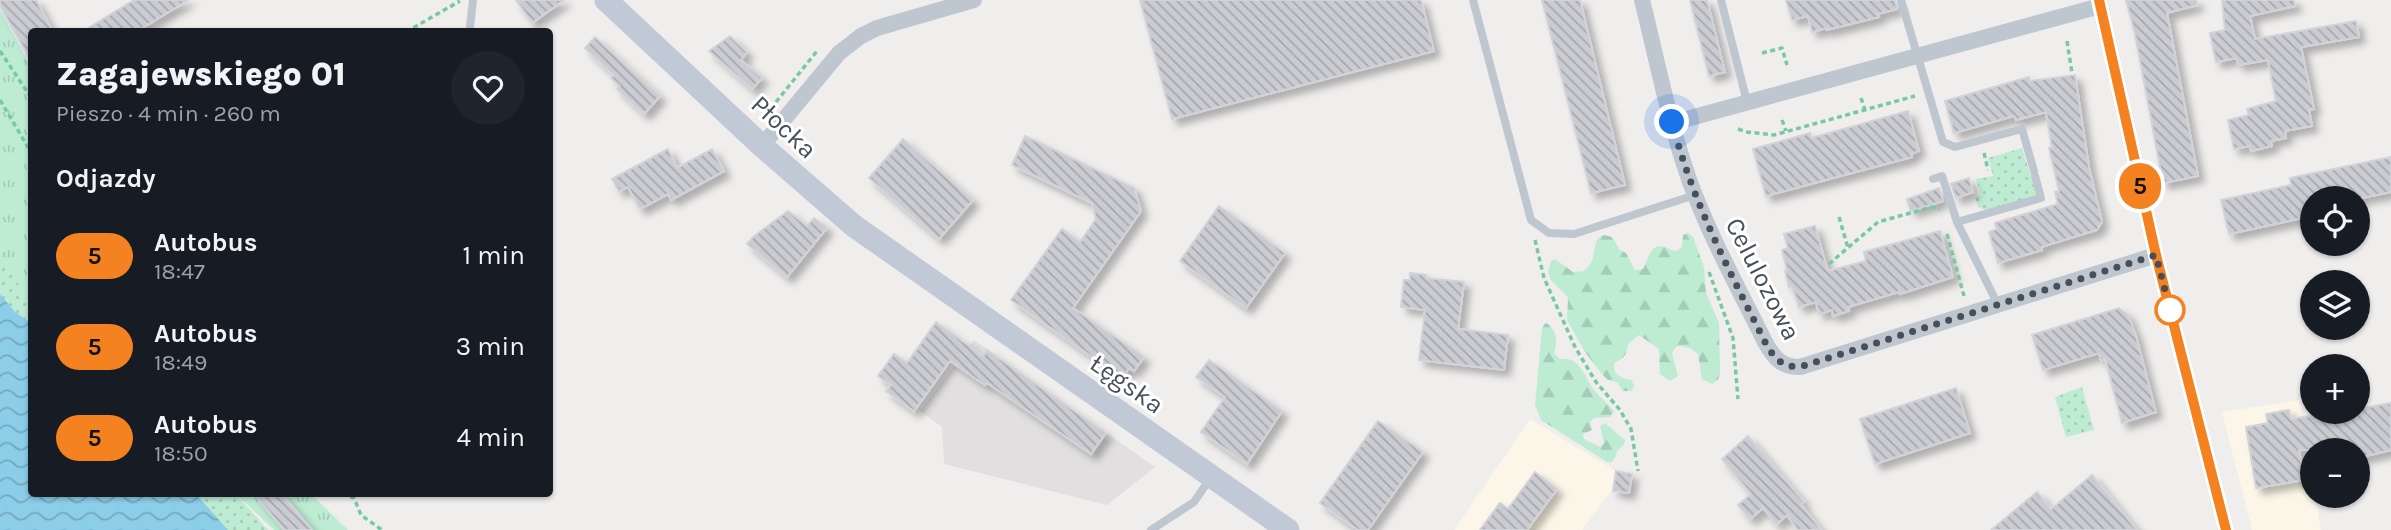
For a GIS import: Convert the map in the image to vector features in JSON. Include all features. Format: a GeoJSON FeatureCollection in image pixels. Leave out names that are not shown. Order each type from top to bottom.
{"type":"FeatureCollection","features":[{"type":"Feature","properties":{"kind":"street","name":"Płocka"},"geometry":{"type":"LineString","coordinates":[[606,0],[854,226],[934,284]]}},
{"type":"Feature","properties":{"kind":"street"},"geometry":{"type":"LineString","coordinates":[[762,145],[839,53],[861,36],[877,27],[974,0]]}},
{"type":"Feature","properties":{"kind":"street","name":"Celulozowa"},"geometry":{"type":"LineString","coordinates":[[1642,0],[1672,122],[1695,195],[1772,355],[1782,363],[1800,367],[2156,255]]}},
{"type":"Feature","properties":{"kind":"street"},"geometry":{"type":"LineString","coordinates":[[1672,122],[1917,56],[2099,3],[2156,255],[2226,530]]}},
{"type":"Feature","properties":{"kind":"street","name":"Łęgska"},"geometry":{"type":"LineString","coordinates":[[934,284],[1288,530]]}},
{"type":"Feature","properties":{"kind":"lane"},"geometry":{"type":"LineString","coordinates":[[470,27],[473,0]]}},
{"type":"Feature","properties":{"kind":"lane"},"geometry":{"type":"LineString","coordinates":[[1473,0],[1531,220],[1549,233],[1574,234],[1695,195]]}},
{"type":"Feature","properties":{"kind":"lane"},"geometry":{"type":"LineString","coordinates":[[1721,0],[1747,102]]}},
{"type":"Feature","properties":{"kind":"lane"},"geometry":{"type":"LineString","coordinates":[[1901,0],[1943,142],[1955,147],[2022,129],[2041,198],[1957,222]]}},
{"type":"Feature","properties":{"kind":"lane"},"geometry":{"type":"LineString","coordinates":[[1933,179],[1942,176],[1957,222],[1998,305]]}},
{"type":"Feature","properties":{"kind":"lane"},"geometry":{"type":"LineString","coordinates":[[1151,530],[1194,502],[1211,477]]}},
{"type":"Feature","properties":{"kind":"path"},"geometry":{"type":"LineString","coordinates":[[412,28],[462,0]]}},
{"type":"Feature","properties":{"kind":"path"},"geometry":{"type":"LineString","coordinates":[[2067,41],[2072,73]]}},
{"type":"Feature","properties":{"kind":"path"},"geometry":{"type":"LineString","coordinates":[[1762,53],[1782,48],[1787,65]]}},
{"type":"Feature","properties":{"kind":"path"},"geometry":{"type":"LineString","coordinates":[[0,51],[28,93]]}},
{"type":"Feature","properties":{"kind":"path"},"geometry":{"type":"LineString","coordinates":[[1738,129],[1774,135],[1920,94]]}},
{"type":"Feature","properties":{"kind":"path"},"geometry":{"type":"LineString","coordinates":[[1861,98],[1865,110]]}},
{"type":"Feature","properties":{"kind":"path"},"geometry":{"type":"LineString","coordinates":[[0,100],[28,147]]}},
{"type":"Feature","properties":{"kind":"path"},"geometry":{"type":"LineString","coordinates":[[1782,120],[1786,131]]}},
{"type":"Feature","properties":{"kind":"path"},"geometry":{"type":"LineString","coordinates":[[1981,141],[1988,170]]}},
{"type":"Feature","properties":{"kind":"path"},"geometry":{"type":"LineString","coordinates":[[1829,264],[1878,222],[1932,207],[1941,211]]}},
{"type":"Feature","properties":{"kind":"path"},"geometry":{"type":"LineString","coordinates":[[1839,217],[1848,248]]}},
{"type":"Feature","properties":{"kind":"path"},"geometry":{"type":"LineString","coordinates":[[1531,220],[1544,278],[1575,347],[1596,382],[1631,429],[1638,471]]}},
{"type":"Feature","properties":{"kind":"path"},"geometry":{"type":"LineString","coordinates":[[1944,224],[1964,296]]}},
{"type":"Feature","properties":{"kind":"path"},"geometry":{"type":"LineString","coordinates":[[1706,262],[1733,338],[1738,399]]}},
{"type":"Feature","properties":{"kind":"path"},"geometry":{"type":"LineString","coordinates":[[351,497],[354,498],[359,513],[382,530]]}},
{"type":"Feature","properties":{"kind":"shaded area"},"geometry":{"type":"Polygon","coordinates":[[[974,340],[1155,467],[1107,505],[944,464],[942,427],[920,411],[974,340]]]}},
{"type":"Feature","properties":{"kind":"shaded area"},"geometry":{"type":"Polygon","coordinates":[[[2299,400],[2300,424],[2303,424],[2306,438],[2300,438],[2300,508],[2317,508],[2321,530],[2252,530],[2222,412],[2299,400]]]}},
{"type":"Feature","properties":{"kind":"shaded area"},"geometry":{"type":"Polygon","coordinates":[[[1530,419],[1616,471],[1612,490],[1582,530],[1454,530],[1530,419]]]}},
{"type":"Feature","properties":{"kind":"green space"},"geometry":{"type":"Polygon","coordinates":[[[0,10],[28,61],[28,301],[0,272],[0,10]]]}},
{"type":"Feature","properties":{"kind":"green space"},"geometry":{"type":"Polygon","coordinates":[[[2022,148],[2037,196],[1988,211],[1978,207],[1975,197],[1981,195],[1976,179],[1993,176],[1988,158],[2022,148]]]}},
{"type":"Feature","properties":{"kind":"green space"},"geometry":{"type":"Polygon","coordinates":[[[1688,233],[1693,237],[1704,267],[1706,293],[1719,323],[1718,380],[1712,384],[1702,379],[1698,354],[1690,348],[1677,346],[1672,353],[1678,376],[1670,381],[1660,374],[1659,349],[1639,335],[1628,344],[1623,357],[1615,362],[1616,373],[1631,380],[1634,385],[1632,391],[1623,391],[1617,382],[1608,380],[1601,373],[1585,352],[1567,320],[1568,297],[1551,280],[1548,272],[1551,261],[1555,259],[1573,272],[1584,271],[1593,259],[1598,238],[1604,235],[1612,237],[1620,250],[1626,253],[1635,270],[1643,269],[1654,249],[1660,246],[1677,251],[1682,247],[1683,235],[1688,233]]]}},
{"type":"Feature","properties":{"kind":"green space"},"geometry":{"type":"Polygon","coordinates":[[[0,251],[28,302],[28,497],[239,497],[268,530],[0,530],[0,251]]]}},
{"type":"Feature","properties":{"kind":"green space"},"geometry":{"type":"Polygon","coordinates":[[[1547,323],[1556,337],[1554,353],[1560,359],[1577,364],[1594,390],[1614,411],[1610,417],[1594,418],[1590,422],[1592,430],[1583,434],[1584,439],[1600,447],[1604,443],[1600,426],[1605,423],[1625,440],[1612,462],[1607,462],[1541,420],[1535,405],[1542,329],[1547,323]]]}},
{"type":"Feature","properties":{"kind":"green space"},"geometry":{"type":"Polygon","coordinates":[[[2082,387],[2094,430],[2066,437],[2055,397],[2082,387]]]}},
{"type":"Feature","properties":{"kind":"green space"},"geometry":{"type":"Polygon","coordinates":[[[239,497],[314,497],[348,530],[274,530],[239,497]]]}},
{"type":"Feature","properties":{"kind":"water"},"geometry":{"type":"Polygon","coordinates":[[[0,294],[15,312],[28,321],[28,497],[199,497],[228,530],[0,530],[0,294]]]}},
{"type":"Feature","properties":{"kind":"building"},"geometry":{"type":"Polygon","coordinates":[[[0,0],[36,0],[51,28],[28,28],[28,56],[0,6],[0,0]]]}},
{"type":"Feature","properties":{"kind":"building"},"geometry":{"type":"Polygon","coordinates":[[[134,0],[188,0],[142,28],[88,28],[134,0]]]}},
{"type":"Feature","properties":{"kind":"building"},"geometry":{"type":"Polygon","coordinates":[[[516,0],[564,0],[532,23],[516,0]]]}},
{"type":"Feature","properties":{"kind":"building"},"geometry":{"type":"Polygon","coordinates":[[[1140,0],[1421,0],[1434,51],[1172,119],[1140,0]]]}},
{"type":"Feature","properties":{"kind":"building"},"geometry":{"type":"Polygon","coordinates":[[[1542,0],[1580,0],[1625,185],[1591,193],[1542,0]]]}},
{"type":"Feature","properties":{"kind":"building"},"geometry":{"type":"Polygon","coordinates":[[[1690,0],[1707,0],[1725,72],[1709,76],[1690,0]]]}},
{"type":"Feature","properties":{"kind":"building"},"geometry":{"type":"Polygon","coordinates":[[[1786,0],[1895,0],[1897,9],[1878,14],[1879,17],[1812,32],[1808,16],[1792,20],[1786,0]]]}},
{"type":"Feature","properties":{"kind":"building"},"geometry":{"type":"Polygon","coordinates":[[[2126,0],[2196,0],[2197,5],[2167,13],[2198,176],[2163,183],[2126,0]]]}},
{"type":"Feature","properties":{"kind":"building"},"geometry":{"type":"Polygon","coordinates":[[[2222,0],[2294,0],[2295,6],[2250,16],[2255,39],[2356,21],[2359,37],[2301,47],[2314,109],[2309,110],[2312,126],[2285,131],[2286,138],[2271,141],[2272,146],[2251,151],[2250,146],[2234,149],[2228,120],[2249,115],[2247,109],[2276,101],[2268,60],[2238,65],[2237,58],[2216,62],[2210,33],[2225,30],[2222,0]]]}},
{"type":"Feature","properties":{"kind":"building"},"geometry":{"type":"Polygon","coordinates":[[[730,36],[747,52],[741,60],[762,78],[752,89],[709,51],[730,36]]]}},
{"type":"Feature","properties":{"kind":"building"},"geometry":{"type":"Polygon","coordinates":[[[595,37],[660,96],[644,114],[617,89],[620,86],[611,78],[614,75],[585,48],[595,37]]]}},
{"type":"Feature","properties":{"kind":"building"},"geometry":{"type":"Polygon","coordinates":[[[2075,75],[2089,167],[2102,222],[2097,230],[1998,263],[1989,232],[1997,229],[1995,223],[2058,204],[2055,192],[2059,191],[2049,148],[2052,148],[2046,112],[2016,120],[2014,116],[1954,133],[1945,101],[2029,77],[2030,81],[2075,75]]]}},
{"type":"Feature","properties":{"kind":"building"},"geometry":{"type":"Polygon","coordinates":[[[1908,111],[1919,151],[1911,154],[1912,157],[1766,196],[1753,149],[1810,133],[1811,138],[1908,111]]]}},
{"type":"Feature","properties":{"kind":"building"},"geometry":{"type":"Polygon","coordinates":[[[1025,136],[1134,188],[1141,211],[1073,308],[1144,357],[1134,371],[1129,368],[1122,378],[1011,300],[1062,229],[1080,242],[1096,219],[1092,203],[1012,165],[1025,136]]]}},
{"type":"Feature","properties":{"kind":"building"},"geometry":{"type":"Polygon","coordinates":[[[903,139],[973,200],[939,239],[869,178],[903,139]]]}},
{"type":"Feature","properties":{"kind":"building"},"geometry":{"type":"Polygon","coordinates":[[[668,149],[677,168],[712,149],[724,171],[671,200],[668,194],[640,209],[628,187],[619,191],[612,179],[668,149]]]}},
{"type":"Feature","properties":{"kind":"building"},"geometry":{"type":"Polygon","coordinates":[[[2391,157],[2391,192],[2370,196],[2370,186],[2300,186],[2300,219],[2229,234],[2221,200],[2291,185],[2290,178],[2391,157]]]}},
{"type":"Feature","properties":{"kind":"building"},"geometry":{"type":"Polygon","coordinates":[[[1969,178],[1973,192],[1956,198],[1951,184],[1969,178]]]}},
{"type":"Feature","properties":{"kind":"building"},"geometry":{"type":"Polygon","coordinates":[[[1939,188],[1943,201],[1911,211],[1907,199],[1939,188]]]}},
{"type":"Feature","properties":{"kind":"building"},"geometry":{"type":"Polygon","coordinates":[[[1219,206],[1285,253],[1246,308],[1180,261],[1219,206]]]}},
{"type":"Feature","properties":{"kind":"building"},"geometry":{"type":"Polygon","coordinates":[[[788,211],[807,226],[814,218],[827,228],[787,277],[747,244],[788,211]]]}},
{"type":"Feature","properties":{"kind":"building"},"geometry":{"type":"Polygon","coordinates":[[[1815,226],[1828,271],[1866,261],[1864,252],[1940,231],[1953,277],[1848,307],[1849,311],[1833,316],[1832,310],[1819,314],[1816,302],[1799,307],[1785,271],[1787,270],[1782,250],[1788,248],[1784,234],[1815,226]]]}},
{"type":"Feature","properties":{"kind":"building"},"geometry":{"type":"Polygon","coordinates":[[[1410,273],[1426,275],[1426,278],[1464,282],[1458,329],[1508,335],[1504,370],[1419,360],[1425,310],[1401,307],[1404,280],[1410,280],[1410,273]]]}},
{"type":"Feature","properties":{"kind":"building"},"geometry":{"type":"Polygon","coordinates":[[[2119,308],[2128,315],[2136,336],[2156,412],[2122,423],[2105,358],[2101,360],[2099,353],[2043,370],[2032,335],[2119,308]]]}},
{"type":"Feature","properties":{"kind":"building"},"geometry":{"type":"Polygon","coordinates":[[[936,322],[983,356],[987,350],[1106,433],[1091,454],[950,361],[914,411],[886,391],[891,385],[878,376],[894,354],[907,363],[936,322]]]}},
{"type":"Feature","properties":{"kind":"building"},"geometry":{"type":"Polygon","coordinates":[[[1209,360],[1282,411],[1247,464],[1201,432],[1225,397],[1196,377],[1209,360]]]}},
{"type":"Feature","properties":{"kind":"building"},"geometry":{"type":"Polygon","coordinates":[[[1956,388],[1970,433],[1875,464],[1860,419],[1956,388]]]}},
{"type":"Feature","properties":{"kind":"building"},"geometry":{"type":"Polygon","coordinates":[[[2391,403],[2391,450],[2370,455],[2370,438],[2300,438],[2300,481],[2256,488],[2246,427],[2268,423],[2266,414],[2289,410],[2291,419],[2300,418],[2300,424],[2370,424],[2370,407],[2391,403]]]}},
{"type":"Feature","properties":{"kind":"building"},"geometry":{"type":"Polygon","coordinates":[[[1378,421],[1423,452],[1368,530],[1358,530],[1320,503],[1378,421]]]}},
{"type":"Feature","properties":{"kind":"building"},"geometry":{"type":"Polygon","coordinates":[[[1748,436],[1804,502],[1801,504],[1821,530],[1798,530],[1787,515],[1777,524],[1763,508],[1750,519],[1738,505],[1751,494],[1722,459],[1748,436]]]}},
{"type":"Feature","properties":{"kind":"building"},"geometry":{"type":"Polygon","coordinates":[[[1616,471],[1632,474],[1629,493],[1613,491],[1616,471]]]}},
{"type":"Feature","properties":{"kind":"building"},"geometry":{"type":"Polygon","coordinates":[[[1535,472],[1557,489],[1527,530],[1480,530],[1500,503],[1508,509],[1535,472]]]}},
{"type":"Feature","properties":{"kind":"building"},"geometry":{"type":"Polygon","coordinates":[[[2092,475],[2137,530],[1991,530],[2037,492],[2051,509],[2092,475]]]}},
{"type":"Feature","properties":{"kind":"building"},"geometry":{"type":"Polygon","coordinates":[[[256,497],[284,497],[312,530],[284,530],[256,497]]]}},
{"type":"Feature","properties":{"kind":"bus line","name":"5"},"geometry":{"type":"LineString","coordinates":[[2099,0],[2156,255],[2226,530]]}},
{"type":"Feature","properties":{"kind":"route"},"geometry":{"type":"LineString","coordinates":[[1672,122],[1690,182],[1706,222],[1772,355],[1791,367],[1800,367],[2156,255],[2170,310]]}}]}
